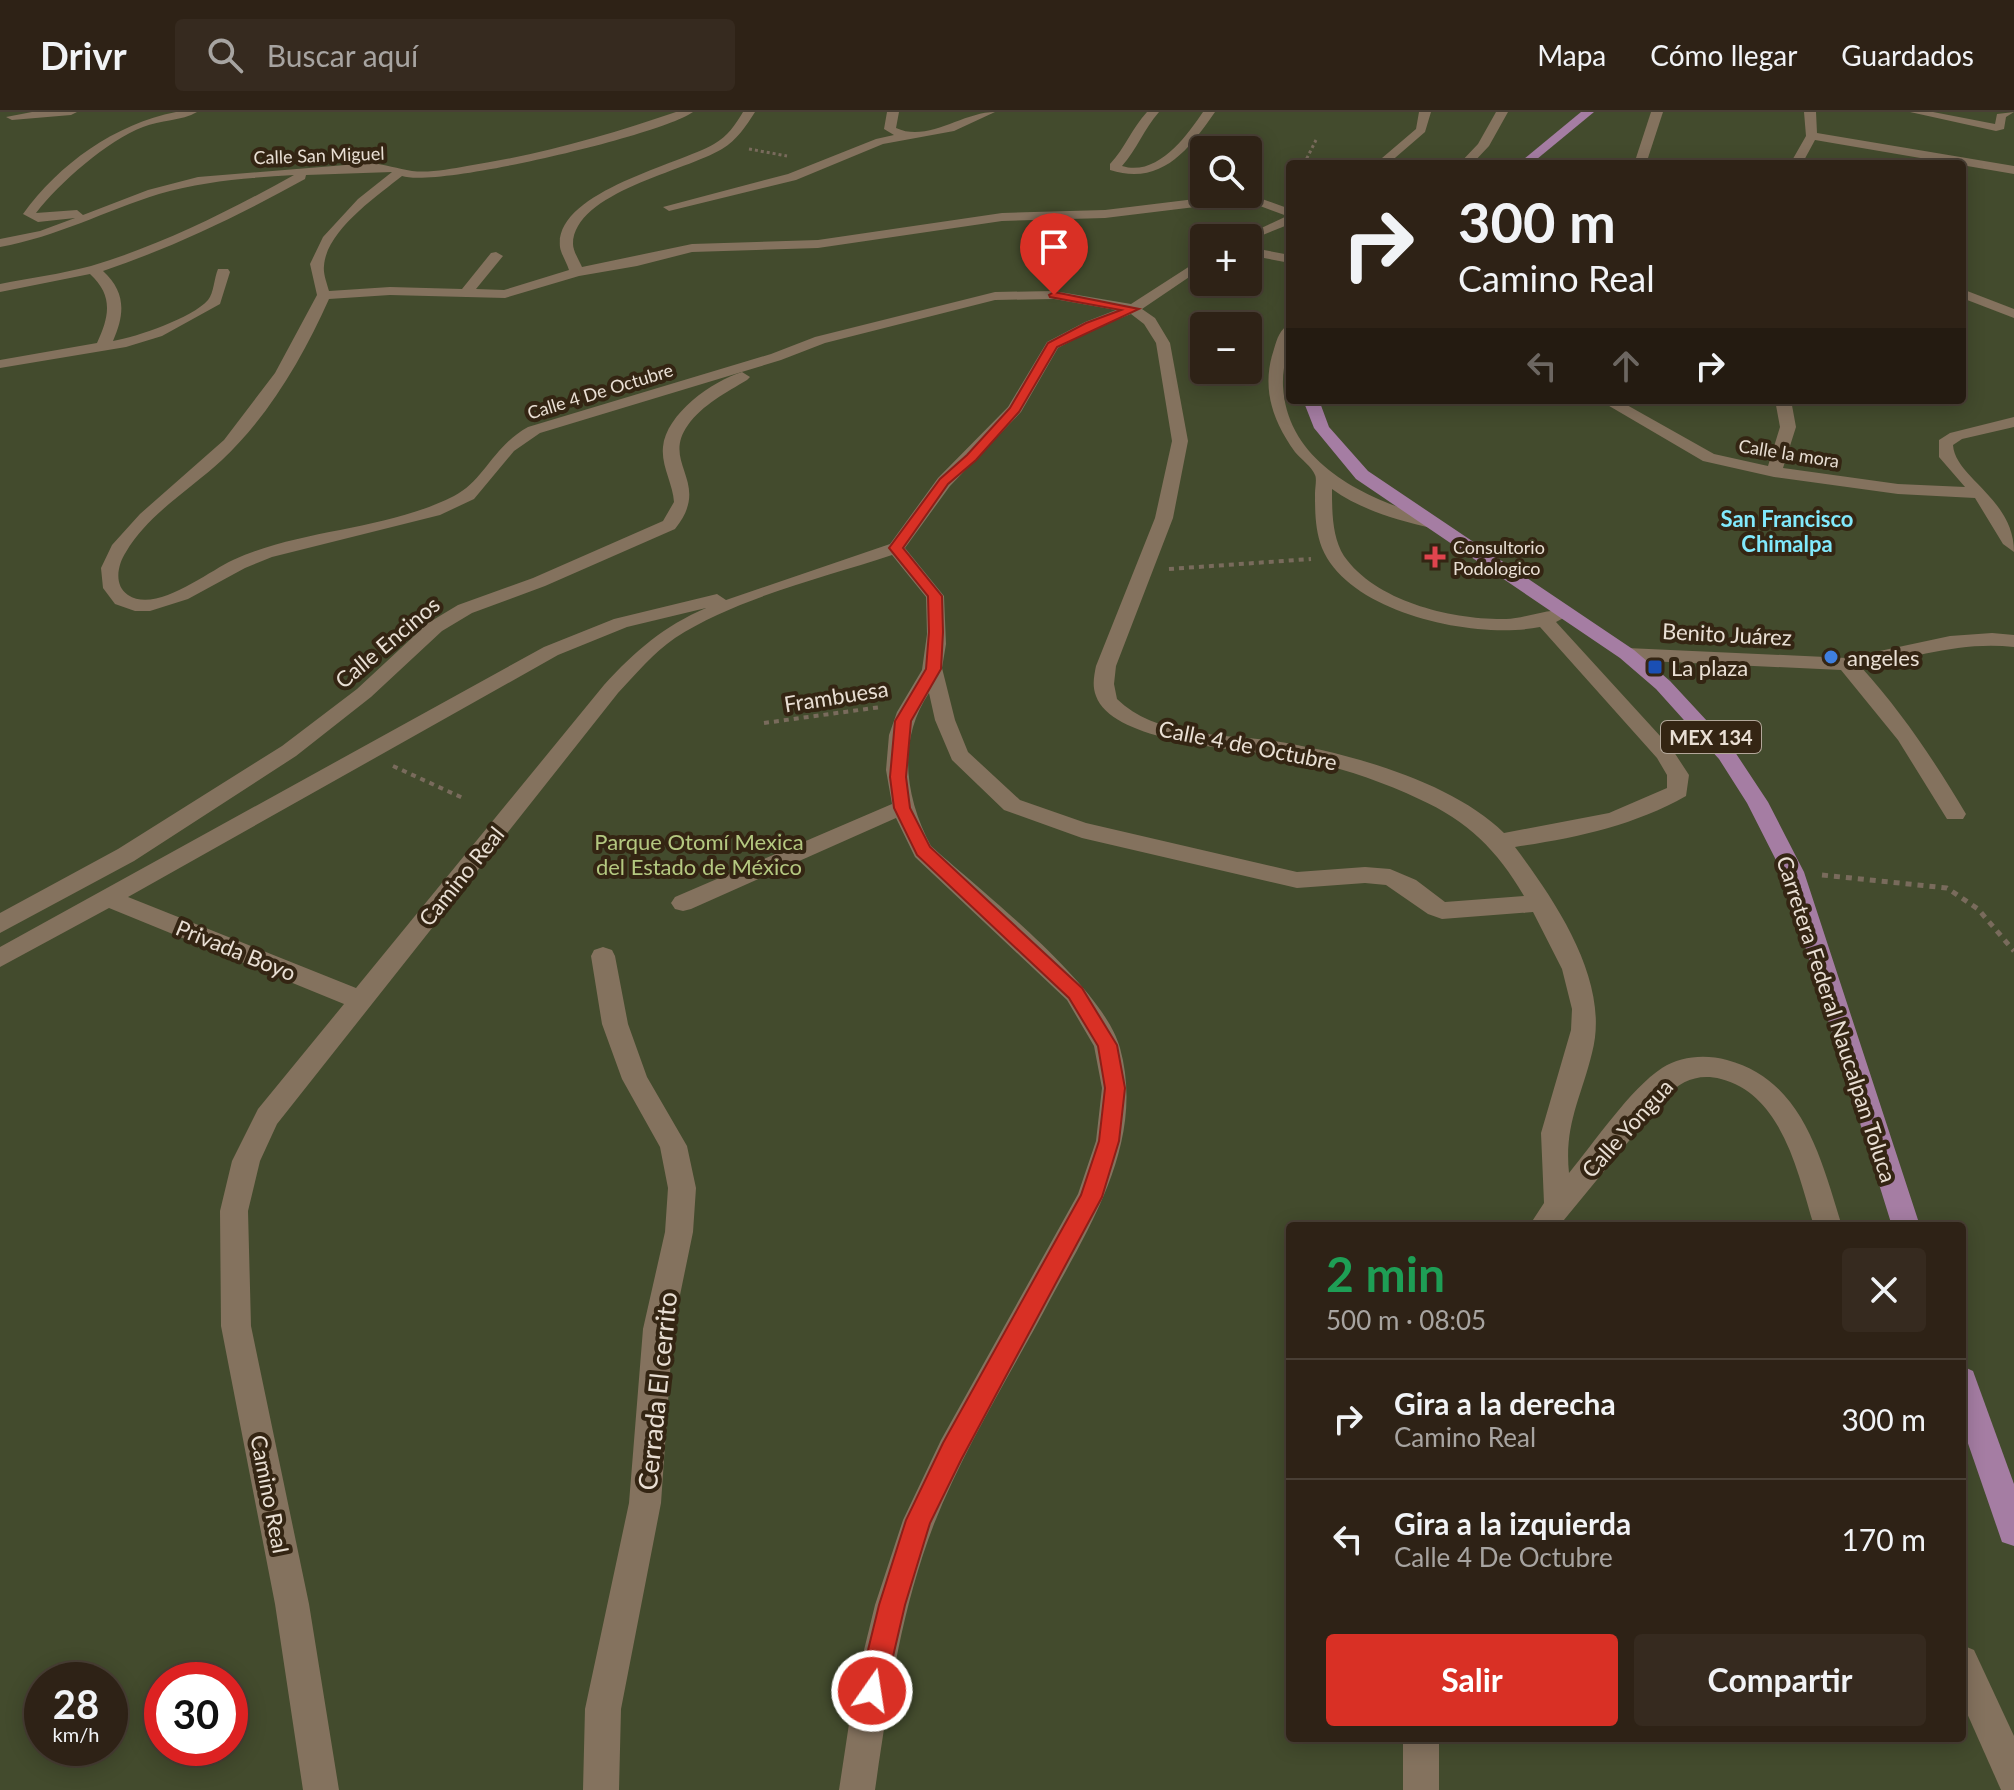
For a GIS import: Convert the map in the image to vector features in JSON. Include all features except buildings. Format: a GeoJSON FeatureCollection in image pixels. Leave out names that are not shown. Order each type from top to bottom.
{"type":"FeatureCollection","features":[{"type":"Feature","properties":{"kind":"main road"},"geometry":{"type":"LineString","coordinates":[[1529,160],[1588,112]]}},
{"type":"Feature","properties":{"kind":"main road","name":"Carretera Federal Naucalpan Toluca"},"geometry":{"type":"LineString","coordinates":[[1313,404],[1322,428],[1339,452],[1362,475],[1555,617],[1627,654],[1663,685],[1726,754],[1757,802],[1793,872],[1905,1222]]}},
{"type":"Feature","properties":{"kind":"main road"},"geometry":{"type":"LineString","coordinates":[[1966,1392],[2014,1530]]}},
{"type":"Feature","properties":{"kind":"street"},"geometry":{"type":"LineString","coordinates":[[12,117],[71,112]]}},
{"type":"Feature","properties":{"kind":"street"},"geometry":{"type":"LineString","coordinates":[[99,211],[38,218],[29,214],[51,191],[122,132],[140,124],[191,112]]}},
{"type":"Feature","properties":{"kind":"street","name":"Calle San Miguel"},"geometry":{"type":"LineString","coordinates":[[0,243],[47,234],[138,196],[198,181],[382,167],[392,168],[397,174],[439,175],[557,151],[634,131],[687,112]]}},
{"type":"Feature","properties":{"kind":"street"},"geometry":{"type":"LineString","coordinates":[[577,272],[570,262],[566,241],[570,230],[589,204],[615,189],[694,159],[722,144],[749,112]]}},
{"type":"Feature","properties":{"kind":"street"},"geometry":{"type":"LineString","coordinates":[[893,112],[890,129],[902,135]]}},
{"type":"Feature","properties":{"kind":"street"},"geometry":{"type":"LineString","coordinates":[[669,207],[792,177],[864,146],[902,135],[950,129],[989,112]]}},
{"type":"Feature","properties":{"kind":"street"},"geometry":{"type":"LineString","coordinates":[[1153,112],[1140,126],[1132,147],[1114,167],[1135,171],[1163,162],[1182,149],[1209,112]]}},
{"type":"Feature","properties":{"kind":"street"},"geometry":{"type":"LineString","coordinates":[[1386,160],[1421,130],[1425,112]]}},
{"type":"Feature","properties":{"kind":"street"},"geometry":{"type":"LineString","coordinates":[[1469,160],[1483,146],[1502,112]]}},
{"type":"Feature","properties":{"kind":"street"},"geometry":{"type":"LineString","coordinates":[[1641,160],[1657,112]]}},
{"type":"Feature","properties":{"kind":"street"},"geometry":{"type":"LineString","coordinates":[[1798,160],[1812,136],[1810,112]]}},
{"type":"Feature","properties":{"kind":"street"},"geometry":{"type":"LineString","coordinates":[[1916,112],[1996,128],[2000,127],[2001,116],[2008,112]]}},
{"type":"Feature","properties":{"kind":"street"},"geometry":{"type":"LineString","coordinates":[[1812,136],[1955,160]]}},
{"type":"Feature","properties":{"kind":"street"},"geometry":{"type":"LineString","coordinates":[[1966,162],[2014,170]]}},
{"type":"Feature","properties":{"kind":"street"},"geometry":{"type":"LineString","coordinates":[[0,288],[93,269],[170,242],[307,173]]}},
{"type":"Feature","properties":{"kind":"street"},"geometry":{"type":"LineString","coordinates":[[397,174],[359,206],[323,245],[316,269],[324,295],[390,291],[505,294],[577,272],[637,262],[692,248],[818,244],[1002,217],[1105,214],[1228,199],[1262,203],[1286,214]]}},
{"type":"Feature","properties":{"kind":"street"},"geometry":{"type":"LineString","coordinates":[[1262,230],[1286,218]]}},
{"type":"Feature","properties":{"kind":"street"},"geometry":{"type":"LineString","coordinates":[[1262,254],[1286,258]]}},
{"type":"Feature","properties":{"kind":"street"},"geometry":{"type":"LineString","coordinates":[[467,291],[496,256]]}},
{"type":"Feature","properties":{"kind":"street"},"geometry":{"type":"LineString","coordinates":[[93,269],[110,285],[117,301],[111,329],[103,346]]}},
{"type":"Feature","properties":{"kind":"street"},"geometry":{"type":"LineString","coordinates":[[1190,270],[1133,309],[1090,325],[1052,345],[1015,409],[944,482],[896,548],[935,596],[933,669],[945,720],[959,755],[1012,805],[1082,830],[1297,880],[1319,881],[1372,874],[1388,876],[1403,882],[1432,907],[1442,911],[1540,903]]}},
{"type":"Feature","properties":{"kind":"street"},"geometry":{"type":"LineString","coordinates":[[0,364],[140,340],[192,316],[215,301],[223,272]]}},
{"type":"Feature","properties":{"kind":"street","name":"Calle 4 De Octubre"},"geometry":{"type":"LineString","coordinates":[[324,295],[310,326],[256,411],[233,441],[124,541],[111,562],[109,581],[114,594],[134,605],[162,604],[241,563],[439,507],[461,499],[476,489],[506,449],[534,430],[859,329],[1003,295],[1054,295],[1133,309]]}},
{"type":"Feature","properties":{"kind":"street"},"geometry":{"type":"LineString","coordinates":[[1966,295],[2014,314]]}},
{"type":"Feature","properties":{"kind":"street"},"geometry":{"type":"LineString","coordinates":[[1982,301],[2003,296]]}},
{"type":"Feature","properties":{"kind":"street","name":"Calle 4 de Octubre"},"geometry":{"type":"LineString","coordinates":[[1133,309],[1150,321],[1163,343],[1180,441],[1164,518],[1106,666],[1103,683],[1105,697],[1114,708],[1150,726],[1292,751],[1388,779],[1429,795],[1469,817],[1502,841],[1575,964],[1583,999],[1581,1048],[1554,1136],[1551,1216]]}},
{"type":"Feature","properties":{"kind":"street"},"geometry":{"type":"LineString","coordinates":[[1286,340],[1277,364],[1276,396],[1292,433],[1324,474],[1360,499],[1431,523]]}},
{"type":"Feature","properties":{"kind":"street","name":"Calle Encinos"},"geometry":{"type":"LineString","coordinates":[[0,924],[126,855],[289,751],[364,693],[435,627],[465,609],[539,582],[669,525],[681,515],[685,502],[670,452],[675,432],[703,403],[776,357]]}},
{"type":"Feature","properties":{"kind":"street","name":"Calle la mora"},"geometry":{"type":"LineString","coordinates":[[1614,404],[1709,458],[1774,472],[1898,489],[1980,493]]}},
{"type":"Feature","properties":{"kind":"street"},"geometry":{"type":"LineString","coordinates":[[1774,472],[1790,425],[1785,404]]}},
{"type":"Feature","properties":{"kind":"street"},"geometry":{"type":"LineString","coordinates":[[2014,422],[1956,436],[1945,443],[1943,449],[1950,462],[1993,508],[2014,547]]}},
{"type":"Feature","properties":{"kind":"street"},"geometry":{"type":"LineString","coordinates":[[1324,474],[1324,517],[1336,557],[1371,589],[1429,615],[1502,624],[1555,617],[1665,754],[1678,775],[1678,791],[1657,805],[1627,816],[1560,832],[1502,841]]}},
{"type":"Feature","properties":{"kind":"street","name":"Camino Real"},"geometry":{"type":"LineString","coordinates":[[321,1790],[292,1604],[236,1326],[234,1211],[246,1161],[267,1117],[611,689],[641,656],[669,634],[753,595],[896,548]]}},
{"type":"Feature","properties":{"kind":"street"},"geometry":{"type":"LineString","coordinates":[[0,958],[577,639],[621,623],[700,602],[753,595]]}},
{"type":"Feature","properties":{"kind":"street","name":"Benito Juárez"},"geometry":{"type":"LineString","coordinates":[[1627,654],[1847,664],[1882,659],[1935,642],[1968,637],[2014,641]]}},
{"type":"Feature","properties":{"kind":"street"},"geometry":{"type":"LineString","coordinates":[[1847,664],[1890,711],[1955,814]]}},
{"type":"Feature","properties":{"kind":"street"},"geometry":{"type":"LineString","coordinates":[[857,1790],[872,1691],[892,1605],[919,1520],[952,1451],[1091,1197],[1109,1141],[1115,1088],[1107,1045],[1076,993],[923,851],[902,808],[898,777],[903,721],[933,669]]}},
{"type":"Feature","properties":{"kind":"street"},"geometry":{"type":"LineString","coordinates":[[683,903],[902,808]]}},
{"type":"Feature","properties":{"kind":"street","name":"Privada Boyo"},"geometry":{"type":"LineString","coordinates":[[111,899],[362,1001]]}},
{"type":"Feature","properties":{"kind":"street","name":"Cerrada El cerrito"},"geometry":{"type":"LineString","coordinates":[[601,1790],[603,1709],[621,1608],[645,1503],[658,1329],[679,1232],[682,1188],[673,1146],[635,1079],[615,1024],[603,956]]}},
{"type":"Feature","properties":{"kind":"street","name":"Calle Yongua"},"geometry":{"type":"LineString","coordinates":[[1551,1216],[1644,1103],[1671,1076],[1689,1068],[1709,1066],[1733,1069],[1776,1102],[1801,1141],[1827,1222]]}},
{"type":"Feature","properties":{"kind":"street"},"geometry":{"type":"LineString","coordinates":[[1966,1671],[2014,1778]]}},
{"type":"Feature","properties":{"kind":"street"},"geometry":{"type":"LineString","coordinates":[[1421,1742],[1421,1790]]}},
{"type":"Feature","properties":{"kind":"path"},"geometry":{"type":"LineString","coordinates":[[1306,160],[1316,140]]}},
{"type":"Feature","properties":{"kind":"path"},"geometry":{"type":"LineString","coordinates":[[722,144],[827,164]]}},
{"type":"Feature","properties":{"kind":"path"},"geometry":{"type":"LineString","coordinates":[[1142,570],[1336,557]]}},
{"type":"Feature","properties":{"kind":"path","name":"Frambuesa"},"geometry":{"type":"LineString","coordinates":[[764,723],[866,711],[913,700]]}},
{"type":"Feature","properties":{"kind":"path"},"geometry":{"type":"LineString","coordinates":[[367,754],[465,799]]}},
{"type":"Feature","properties":{"kind":"path"},"geometry":{"type":"LineString","coordinates":[[1793,872],[1947,888],[1978,909],[2014,951]]}},
{"type":"Feature","properties":{"kind":"green space","name":"Parque Otomí Mexica del Estado de México"},"geometry":{"type":"Polygon","coordinates":[[[0,112],[2014,112],[2014,1790],[0,1790],[0,112]]]}},
{"type":"Feature","properties":{"kind":"place","name":"Consultorio Podologico"},"geometry":{"type":"Point","coordinates":[1435,557]}},
{"type":"Feature","properties":{"kind":"place","name":"angeles"},"geometry":{"type":"Point","coordinates":[1831,657]}},
{"type":"Feature","properties":{"kind":"place","name":"La plaza"},"geometry":{"type":"Point","coordinates":[1655,667]}},
{"type":"Feature","properties":{"kind":"district","name":"San Francisco Chimalpa"},"geometry":{"type":"Point","coordinates":[1787,530]}},
{"type":"Feature","properties":{"kind":"route"},"geometry":{"type":"LineString","coordinates":[[872,1691],[892,1605],[919,1520],[952,1451],[996,1376],[1091,1197],[1109,1141],[1115,1088],[1107,1045],[1076,993],[923,851],[902,808],[898,777],[903,721],[933,669],[936,632],[935,596],[896,548],[944,482],[1015,409],[1052,345],[1072,333],[1133,309],[1054,295]]}}]}
